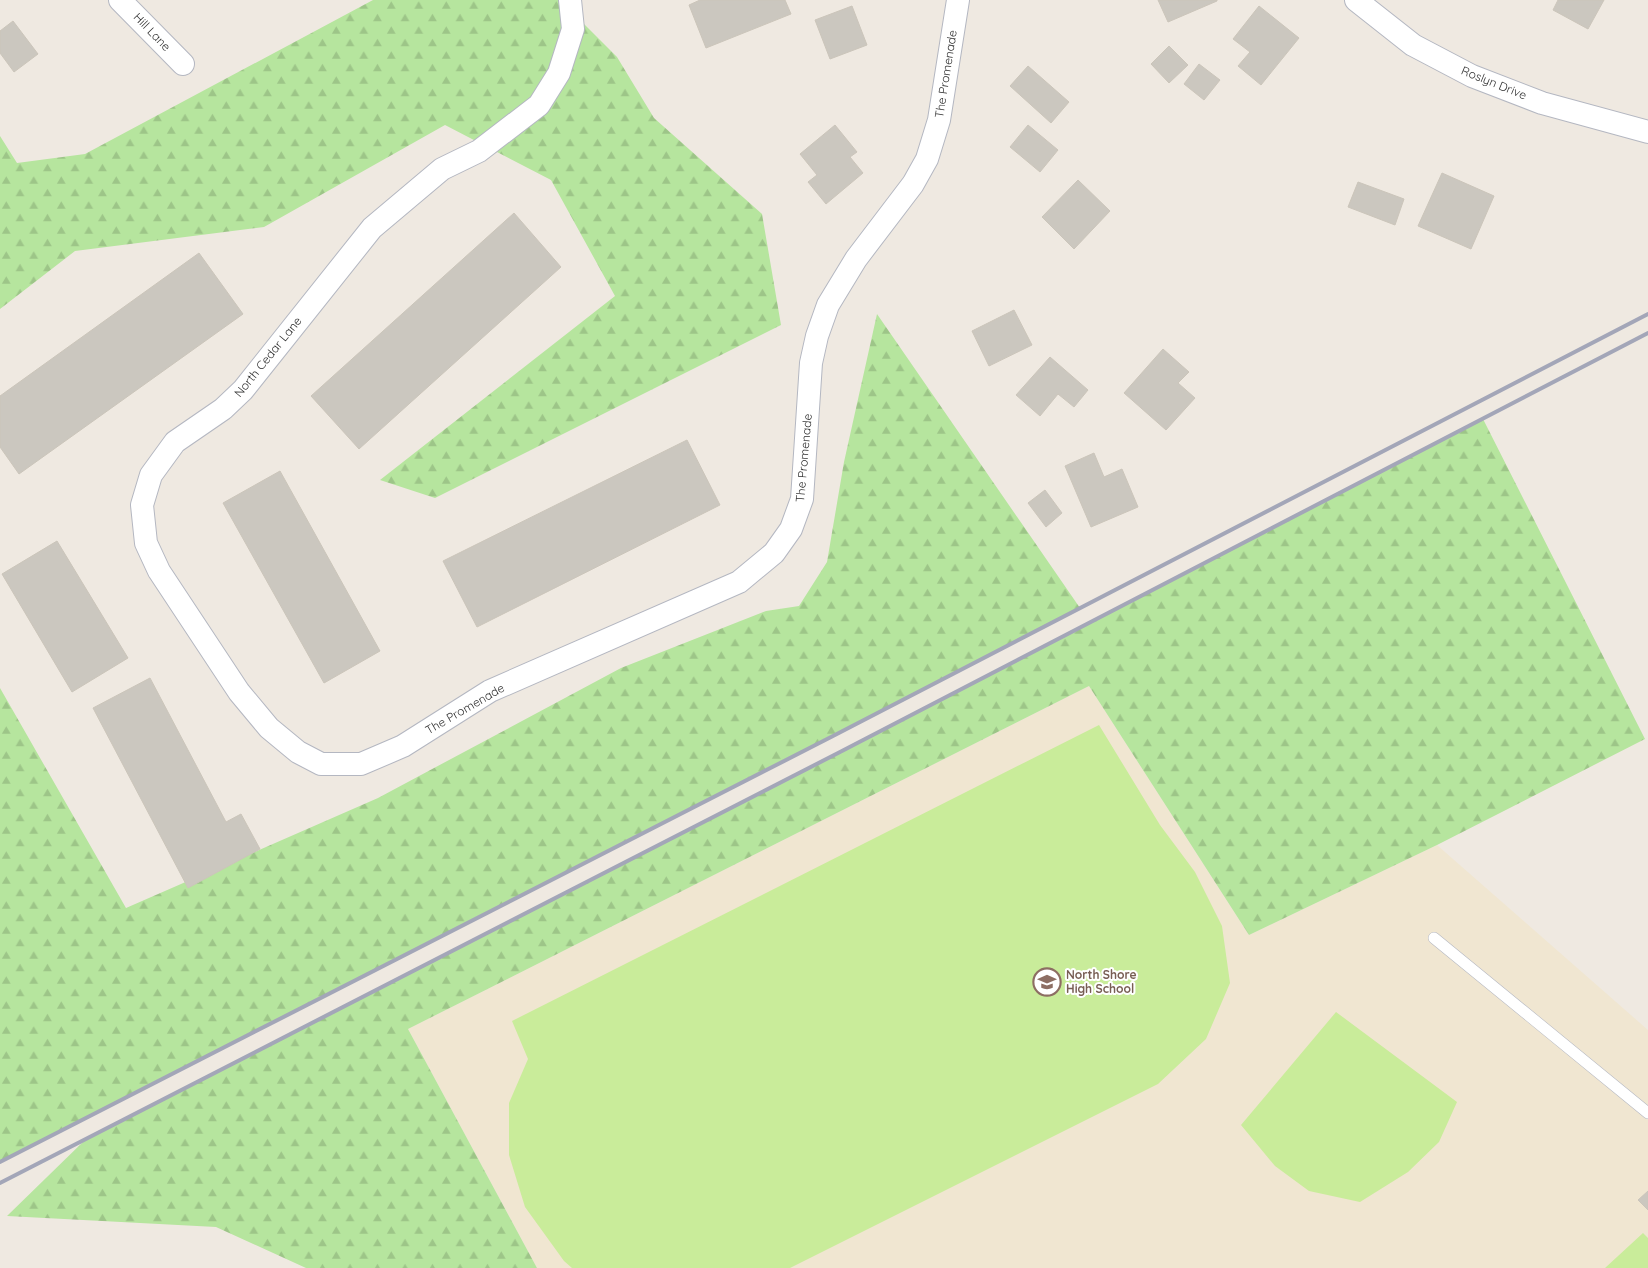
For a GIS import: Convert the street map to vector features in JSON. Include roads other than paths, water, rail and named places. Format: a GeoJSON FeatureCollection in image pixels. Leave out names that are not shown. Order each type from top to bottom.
{"type":"FeatureCollection","features":[{"type":"Feature","properties":{"kind":"street","name":"Hill Lane"},"geometry":{"type":"LineString","coordinates":[[120,0],[183,64]]}},
{"type":"Feature","properties":{"kind":"street","name":"North Cedar Lane"},"geometry":{"type":"LineString","coordinates":[[290,746],[268,728],[239,692],[159,571],[146,543],[142,505],[151,475],[175,442],[223,409],[243,390],[372,228],[442,169],[479,150],[539,105],[559,74],[572,29],[570,0]]}},
{"type":"Feature","properties":{"kind":"street","name":"The Promenade"},"geometry":{"type":"LineString","coordinates":[[290,746],[322,764],[361,764],[403,746],[490,691],[739,582],[774,553],[791,529],[802,499],[811,363],[817,336],[828,304],[856,259],[913,184],[926,159],[939,120],[958,0]]}},
{"type":"Feature","properties":{"kind":"street","name":"Roslyn Drive"},"geometry":{"type":"LineString","coordinates":[[1356,0],[1413,45],[1472,76],[1542,102],[1648,132]]}},
{"type":"Feature","properties":{"kind":"lane"},"geometry":{"type":"LineString","coordinates":[[1434,938],[1648,1114]]}},
{"type":"Feature","properties":{"kind":"railway"},"geometry":{"type":"LineString","coordinates":[[0,1162],[833,736],[1648,314]]}},
{"type":"Feature","properties":{"kind":"railway"},"geometry":{"type":"LineString","coordinates":[[0,1183],[840,752],[1648,333]]}},
{"type":"Feature","properties":{"kind":"place","name":"North Shore High School"},"geometry":{"type":"Point","coordinates":[1047,982]}}]}
